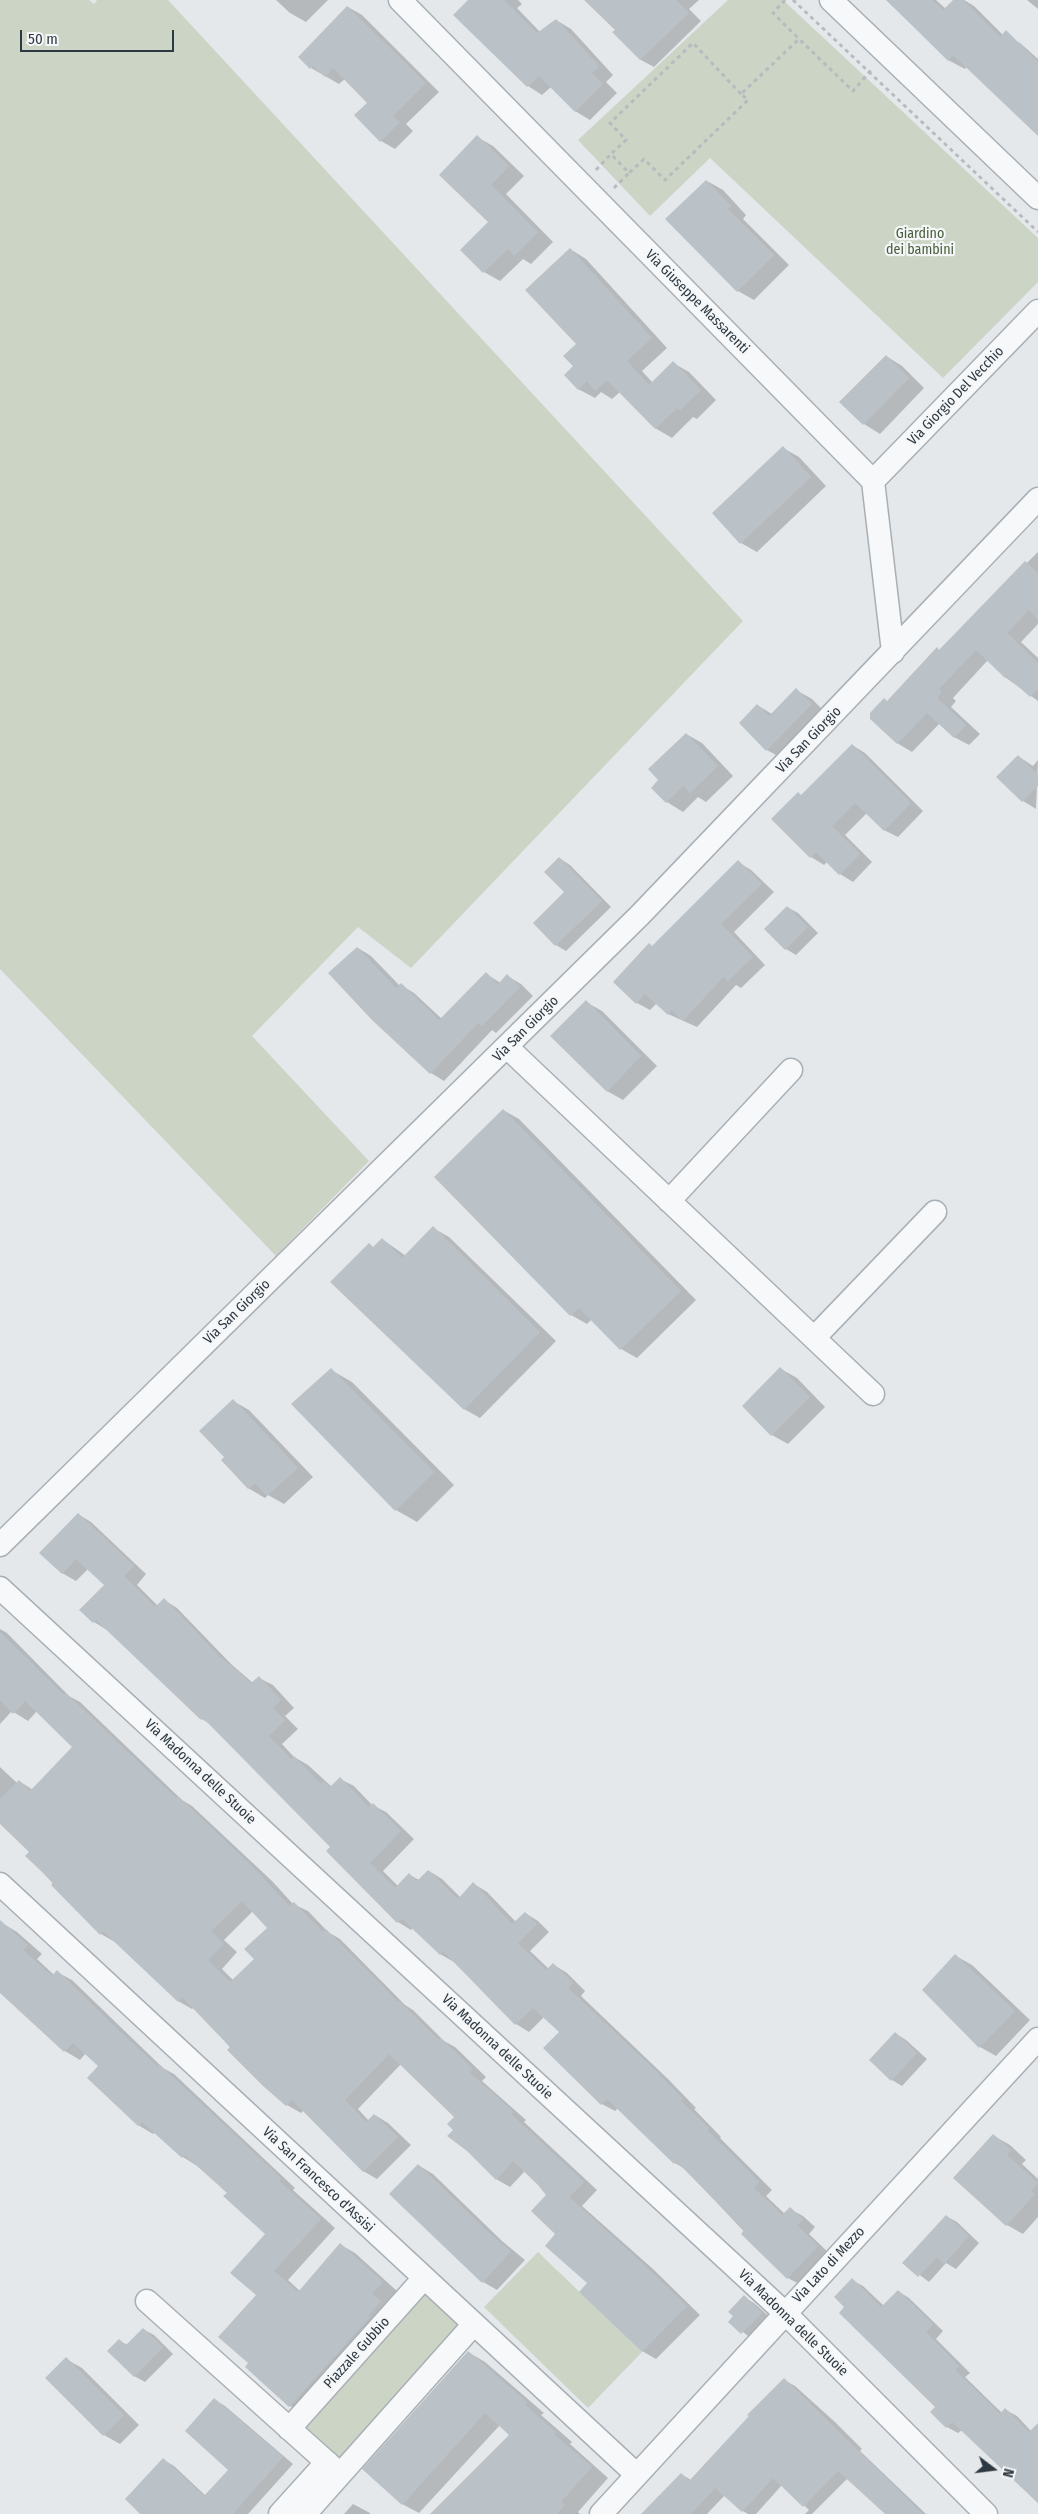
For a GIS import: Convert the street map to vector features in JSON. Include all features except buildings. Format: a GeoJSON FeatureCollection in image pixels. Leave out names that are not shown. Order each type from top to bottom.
{"type":"FeatureCollection","features":[{"type":"Feature","properties":{"kind":"street"},"geometry":{"type":"LineString","coordinates":[[831,0],[1038,198]]}},
{"type":"Feature","properties":{"kind":"street","name":"Via Giuseppe Massarenti"},"geometry":{"type":"LineString","coordinates":[[402,1],[873,481]]}},
{"type":"Feature","properties":{"kind":"street","name":"Via Giorgio Del Vecchio"},"geometry":{"type":"LineString","coordinates":[[873,481],[1038,311]]}},
{"type":"Feature","properties":{"kind":"street"},"geometry":{"type":"LineString","coordinates":[[873,481],[893,652]]}},
{"type":"Feature","properties":{"kind":"street","name":"Via San Giorgio"},"geometry":{"type":"LineString","coordinates":[[0,1545],[508,1048],[640,916],[1038,499]]}},
{"type":"Feature","properties":{"kind":"street"},"geometry":{"type":"LineString","coordinates":[[508,1048],[873,1394]]}},
{"type":"Feature","properties":{"kind":"street"},"geometry":{"type":"LineString","coordinates":[[669,1201],[792,1070]]}},
{"type":"Feature","properties":{"kind":"street"},"geometry":{"type":"LineString","coordinates":[[814,1338],[935,1212]]}},
{"type":"Feature","properties":{"kind":"street","name":"Via Madonna delle Stuoie"},"geometry":{"type":"LineString","coordinates":[[0,1588],[785,2313],[986,2514]]}},
{"type":"Feature","properties":{"kind":"street","name":"Via San Francesco d'Assisi"},"geometry":{"type":"LineString","coordinates":[[0,1884],[637,2475]]}},
{"type":"Feature","properties":{"kind":"street","name":"Via Lato di Mezzo"},"geometry":{"type":"LineString","coordinates":[[601,2514],[1038,2039]]}},
{"type":"Feature","properties":{"kind":"street","name":"Piazzale Gubbio"},"geometry":{"type":"LineString","coordinates":[[289,2429],[424,2278]]}},
{"type":"Feature","properties":{"kind":"street"},"geometry":{"type":"LineString","coordinates":[[147,2300],[333,2468]]}},
{"type":"Feature","properties":{"kind":"street"},"geometry":{"type":"LineString","coordinates":[[280,2514],[333,2468],[474,2324]]}},
{"type":"Feature","properties":{"kind":"street"},"geometry":{"type":"LineString","coordinates":[[305,2514],[333,2468]]}},
{"type":"Feature","properties":{"kind":"path"},"geometry":{"type":"LineString","coordinates":[[785,0],[773,13],[853,91],[869,73]]}},
{"type":"Feature","properties":{"kind":"path"},"geometry":{"type":"LineString","coordinates":[[793,0],[1038,232]]}},
{"type":"Feature","properties":{"kind":"path"},"geometry":{"type":"LineString","coordinates":[[741,94],[798,39]]}},
{"type":"Feature","properties":{"kind":"path"},"geometry":{"type":"LineString","coordinates":[[692,43],[741,94],[748,100],[665,180],[644,159],[630,173],[611,154],[626,140],[610,123],[692,43]]}},
{"type":"Feature","properties":{"kind":"green space"},"geometry":{"type":"Polygon","coordinates":[[[0,0],[89,0],[94,4],[97,0],[168,0],[743,621],[411,968],[358,927],[252,1036],[369,1161],[276,1256],[0,969],[0,0]]]}},
{"type":"Feature","properties":{"kind":"green space","name":"Giardino dei bambini"},"geometry":{"type":"Polygon","coordinates":[[[728,0],[783,0],[1038,238],[1038,282],[943,378],[710,158],[650,216],[578,140],[728,0]]]}},
{"type":"Feature","properties":{"kind":"green space"},"geometry":{"type":"Polygon","coordinates":[[[538,2252],[642,2352],[588,2408],[484,2307],[538,2252]]]}},
{"type":"Feature","properties":{"kind":"green space"},"geometry":{"type":"Polygon","coordinates":[[[424,2278],[474,2324],[340,2474],[289,2429],[424,2278]]]}}]}
